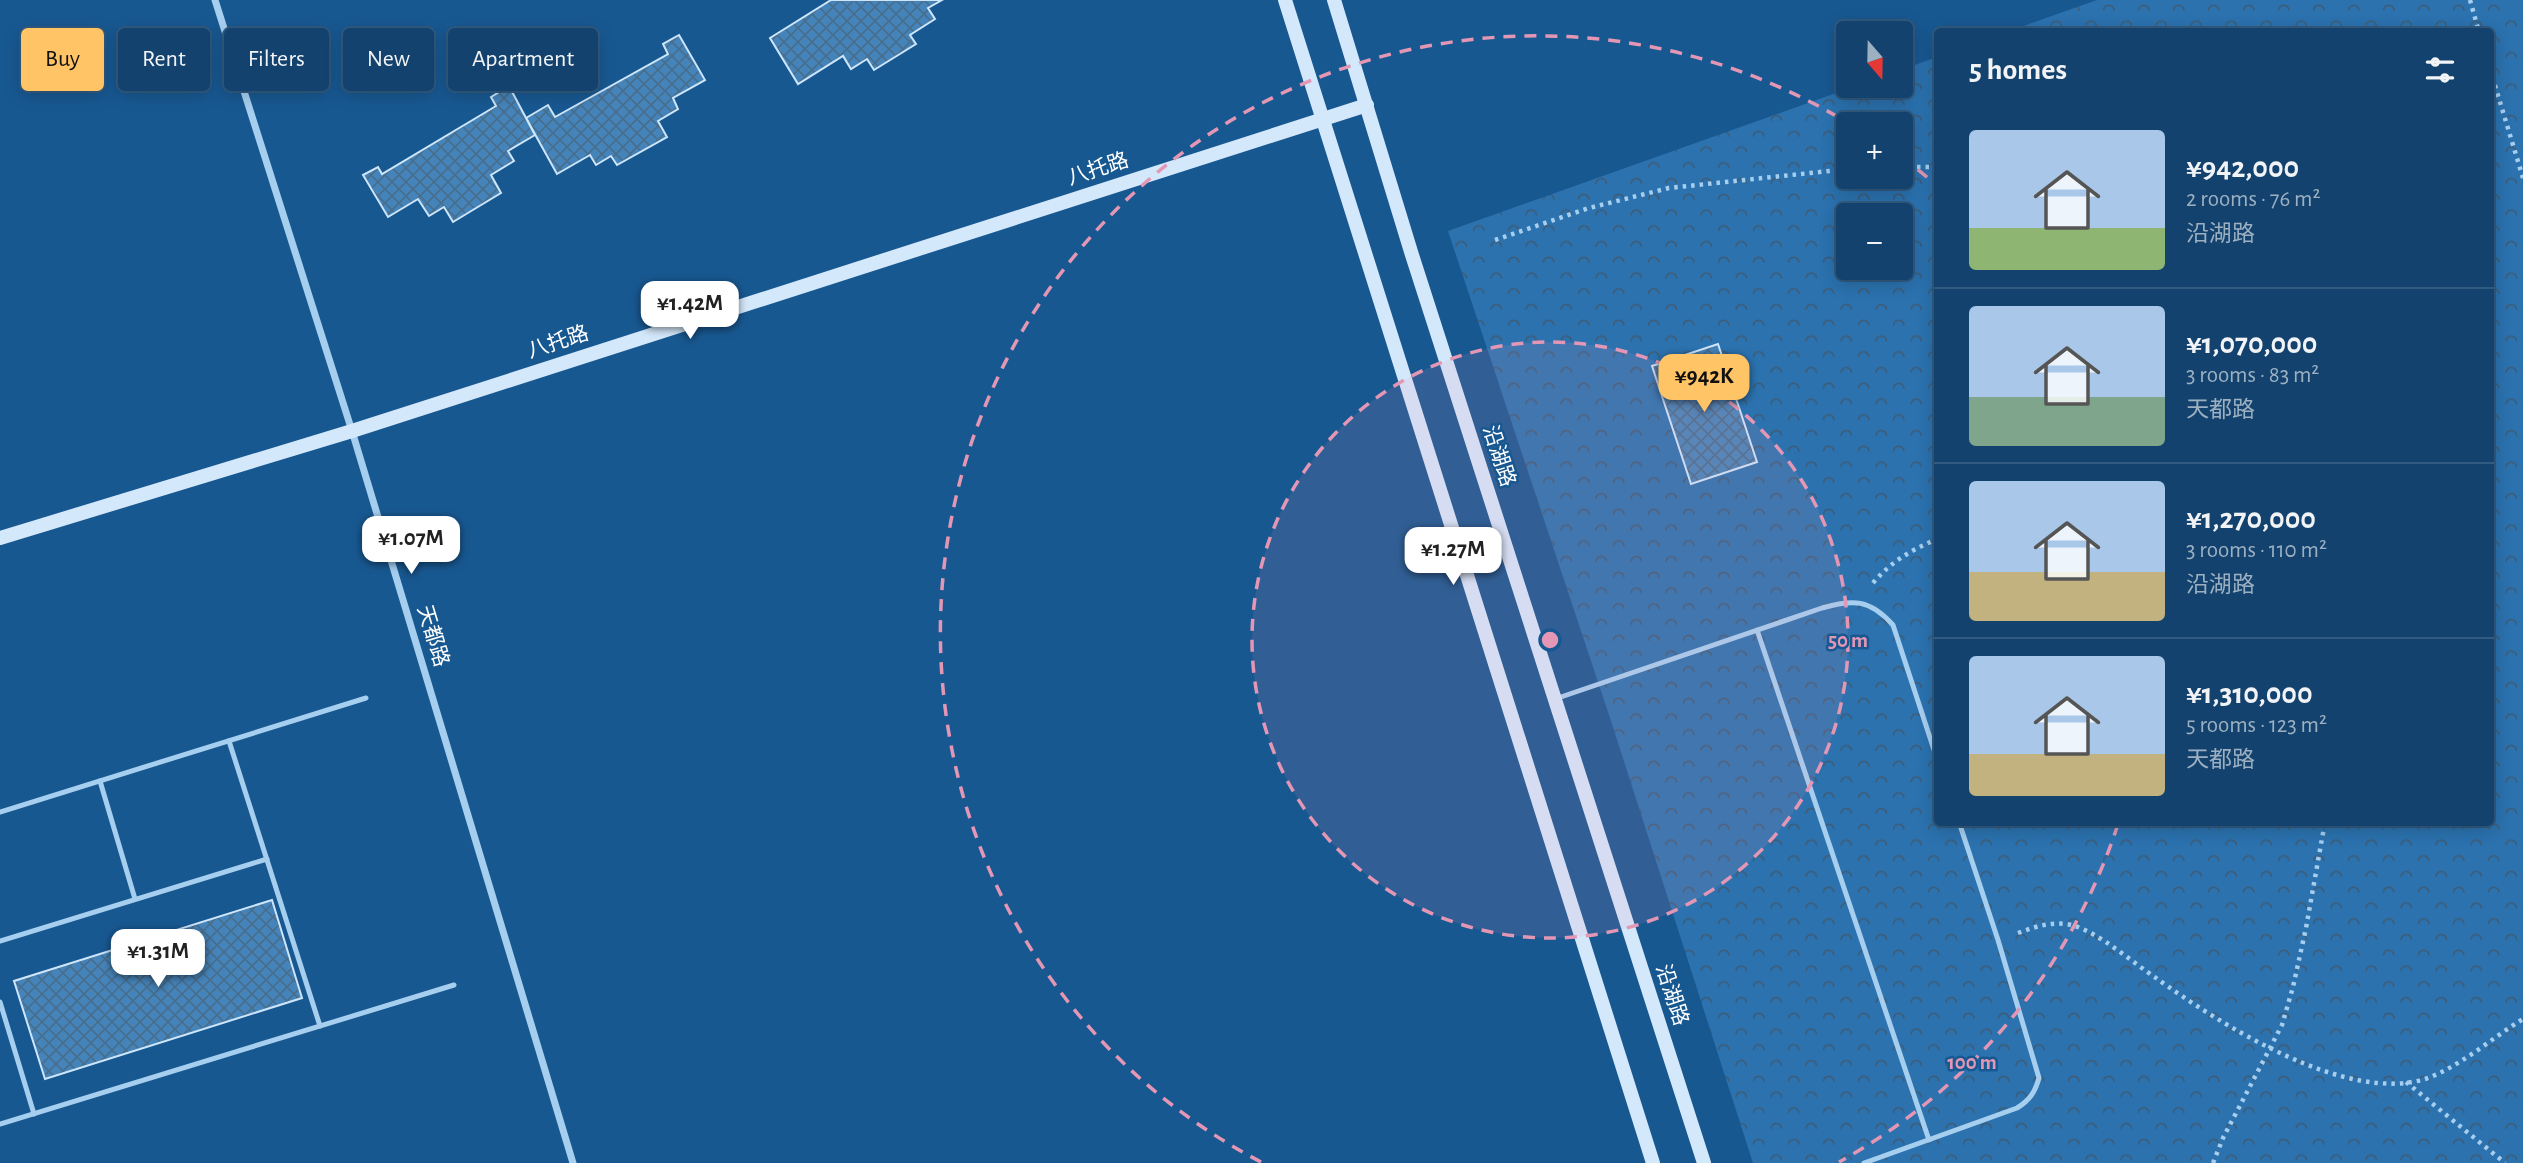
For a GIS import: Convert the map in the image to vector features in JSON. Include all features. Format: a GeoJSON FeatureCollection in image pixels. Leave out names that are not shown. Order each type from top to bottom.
{"type":"FeatureCollection","features":[{"type":"Feature","properties":{"kind":"main road"},"geometry":{"type":"LineString","coordinates":[[1285,0],[1653,1163]]}},
{"type":"Feature","properties":{"kind":"main road","name":"沿湖路"},"geometry":{"type":"LineString","coordinates":[[1334,0],[1412,255],[1704,1163]]}},
{"type":"Feature","properties":{"kind":"main road","name":"八托路"},"geometry":{"type":"LineString","coordinates":[[0,538],[352,430],[1367,105]]}},
{"type":"Feature","properties":{"kind":"street","name":"天都路"},"geometry":{"type":"LineString","coordinates":[[215,0],[352,430],[573,1163]]}},
{"type":"Feature","properties":{"kind":"lane"},"geometry":{"type":"LineString","coordinates":[[1555,699],[1844,602],[1863,603],[1882,613],[1893,625],[1934,750]]}},
{"type":"Feature","properties":{"kind":"lane"},"geometry":{"type":"LineString","coordinates":[[1757,630],[1929,1140]]}},
{"type":"Feature","properties":{"kind":"lane"},"geometry":{"type":"LineString","coordinates":[[0,812],[366,698]]}},
{"type":"Feature","properties":{"kind":"lane"},"geometry":{"type":"LineString","coordinates":[[229,741],[320,1026]]}},
{"type":"Feature","properties":{"kind":"lane"},"geometry":{"type":"LineString","coordinates":[[100,781],[135,899]]}},
{"type":"Feature","properties":{"kind":"lane"},"geometry":{"type":"LineString","coordinates":[[1864,1163],[2017,1108],[2028,1101],[2039,1078],[1998,940],[1959,826]]}},
{"type":"Feature","properties":{"kind":"lane"},"geometry":{"type":"LineString","coordinates":[[0,941],[267,859]]}},
{"type":"Feature","properties":{"kind":"lane"},"geometry":{"type":"LineString","coordinates":[[0,1124],[454,985]]}},
{"type":"Feature","properties":{"kind":"lane"},"geometry":{"type":"LineString","coordinates":[[0,1002],[34,1114]]}},
{"type":"Feature","properties":{"kind":"path"},"geometry":{"type":"LineString","coordinates":[[2470,0],[2478,28]]}},
{"type":"Feature","properties":{"kind":"path"},"geometry":{"type":"LineString","coordinates":[[2494,82],[2523,178]]}},
{"type":"Feature","properties":{"kind":"path"},"geometry":{"type":"LineString","coordinates":[[1913,167],[1934,167]]}},
{"type":"Feature","properties":{"kind":"path"},"geometry":{"type":"LineString","coordinates":[[1495,240],[1588,208],[1669,188],[1836,170]]}},
{"type":"Feature","properties":{"kind":"path"},"geometry":{"type":"LineString","coordinates":[[1863,603],[1872,584],[1887,566],[1906,553],[1934,540]]}},
{"type":"Feature","properties":{"kind":"path"},"geometry":{"type":"LineString","coordinates":[[2213,1163],[2223,1138],[2282,1025],[2294,987],[2324,826]]}},
{"type":"Feature","properties":{"kind":"path"},"geometry":{"type":"LineString","coordinates":[[1998,940],[2044,924],[2061,923],[2077,927],[2103,941],[2192,1003],[2269,1048],[2308,1067],[2356,1079],[2405,1082],[2426,1078],[2449,1068],[2523,1019]]}},
{"type":"Feature","properties":{"kind":"path"},"geometry":{"type":"LineString","coordinates":[[2405,1082],[2505,1163]]}},
{"type":"Feature","properties":{"kind":"green space"},"geometry":{"type":"Polygon","coordinates":[[[2097,0],[2523,0],[2523,1163],[1753,1163],[1612,724],[1448,231],[1836,93],[1836,98],[1913,98],[1913,66],[1934,58],[1934,826],[2494,826],[2494,28],[2018,28],[2097,0]]]}},
{"type":"Feature","properties":{"kind":"building"},"geometry":{"type":"Polygon","coordinates":[[[831,0],[942,0],[928,8],[935,19],[910,35],[916,44],[874,70],[867,59],[851,69],[843,56],[798,84],[770,38],[831,0]]]}},
{"type":"Feature","properties":{"kind":"building"},"geometry":{"type":"Polygon","coordinates":[[[679,35],[705,80],[673,98],[678,109],[658,121],[667,137],[617,165],[611,156],[596,165],[590,155],[557,174],[526,118],[548,105],[555,117],[668,54],[663,44],[679,35]]]}},
{"type":"Feature","properties":{"kind":"building"},"geometry":{"type":"Polygon","coordinates":[[[501,91],[512,91],[535,135],[508,151],[514,161],[491,175],[501,193],[453,222],[444,207],[429,216],[418,199],[388,217],[363,175],[378,167],[382,174],[496,106],[491,97],[501,91]]]}},
{"type":"Feature","properties":{"kind":"building"},"geometry":{"type":"Polygon","coordinates":[[[1718,344],[1757,462],[1691,484],[1652,366],[1718,344]]]}},
{"type":"Feature","properties":{"kind":"building"},"geometry":{"type":"Polygon","coordinates":[[[272,900],[302,998],[45,1079],[14,981],[272,900]]]}}]}
